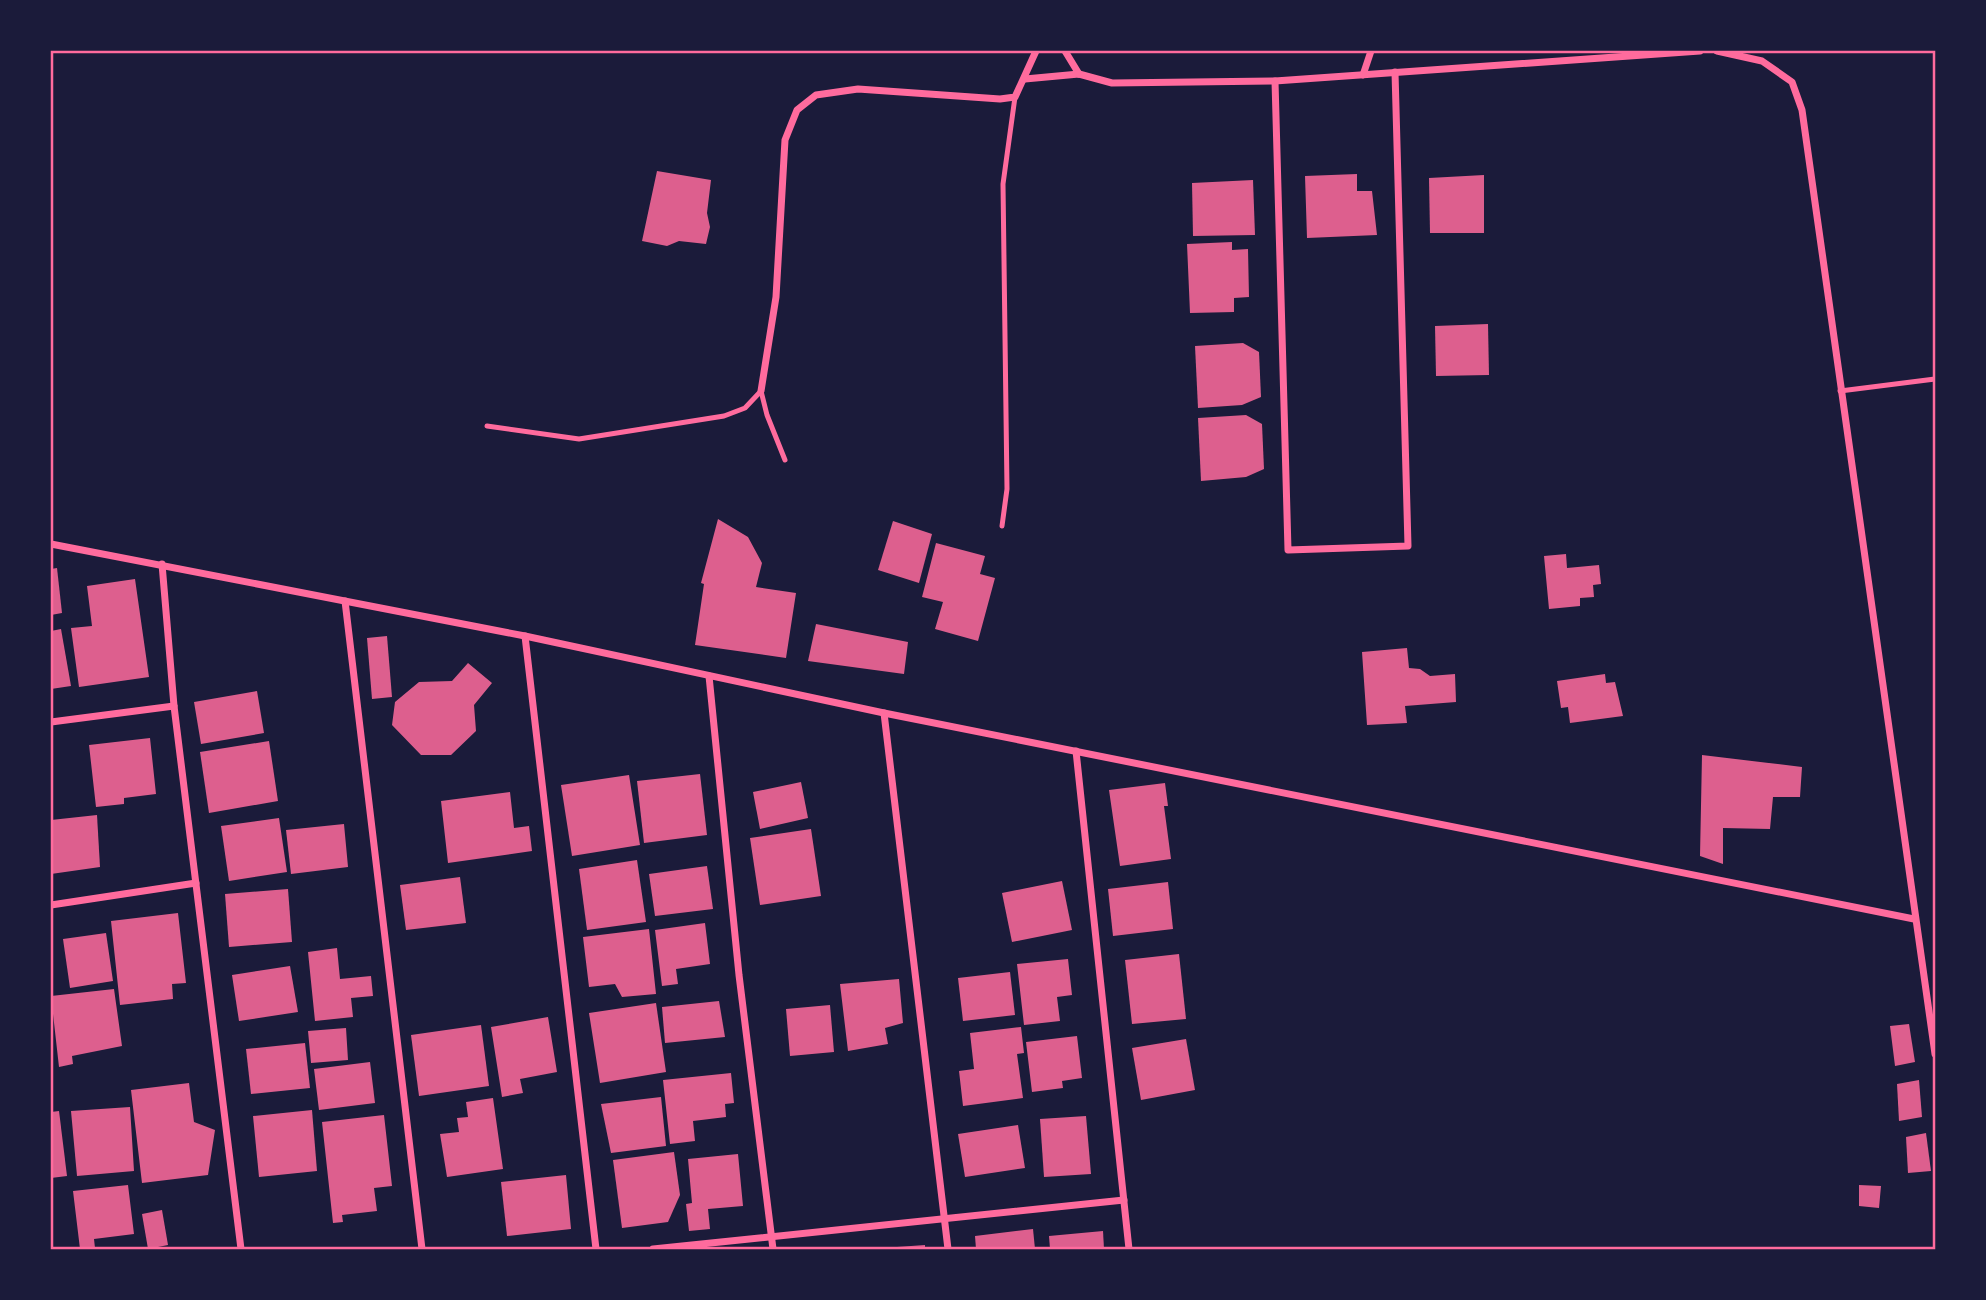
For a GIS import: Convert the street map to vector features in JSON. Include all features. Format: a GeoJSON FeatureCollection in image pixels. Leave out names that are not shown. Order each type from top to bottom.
{"type":"FeatureCollection","features":[{"type":"Feature","properties":{"kind":"street"},"geometry":{"type":"LineString","coordinates":[[761,391],[776,297],[785,140],[797,110],[816,95],[858,89],[1000,99],[1015,97],[1035,51]]}},
{"type":"Feature","properties":{"kind":"street"},"geometry":{"type":"LineString","coordinates":[[1065,51],[1079,74]]}},
{"type":"Feature","properties":{"kind":"street"},"geometry":{"type":"LineString","coordinates":[[1363,75],[1371,51]]}},
{"type":"Feature","properties":{"kind":"street"},"geometry":{"type":"LineString","coordinates":[[1025,79],[1079,74],[1112,83],[1275,81],[1700,51]]}},
{"type":"Feature","properties":{"kind":"street"},"geometry":{"type":"LineString","coordinates":[[1717,51],[1762,61],[1792,82],[1801,110],[1935,1054]]}},
{"type":"Feature","properties":{"kind":"street"},"geometry":{"type":"LineString","coordinates":[[1275,81],[1288,550],[1408,546],[1395,72]]}},
{"type":"Feature","properties":{"kind":"street"},"geometry":{"type":"LineString","coordinates":[[51,544],[524,636],[884,713],[1914,919]]}},
{"type":"Feature","properties":{"kind":"street"},"geometry":{"type":"LineString","coordinates":[[162,564],[174,706],[241,1249]]}},
{"type":"Feature","properties":{"kind":"street"},"geometry":{"type":"LineString","coordinates":[[345,601],[422,1249]]}},
{"type":"Feature","properties":{"kind":"street"},"geometry":{"type":"LineString","coordinates":[[524,636],[596,1249]]}},
{"type":"Feature","properties":{"kind":"street"},"geometry":{"type":"LineString","coordinates":[[709,676],[739,975],[773,1249]]}},
{"type":"Feature","properties":{"kind":"street"},"geometry":{"type":"LineString","coordinates":[[51,722],[174,706]]}},
{"type":"Feature","properties":{"kind":"street"},"geometry":{"type":"LineString","coordinates":[[884,713],[948,1249]]}},
{"type":"Feature","properties":{"kind":"street"},"geometry":{"type":"LineString","coordinates":[[1076,751],[1129,1249]]}},
{"type":"Feature","properties":{"kind":"street"},"geometry":{"type":"LineString","coordinates":[[51,905],[196,883]]}},
{"type":"Feature","properties":{"kind":"street"},"geometry":{"type":"LineString","coordinates":[[653,1249],[1124,1200]]}},
{"type":"Feature","properties":{"kind":"lane"},"geometry":{"type":"LineString","coordinates":[[1002,526],[1007,489],[1003,184],[1015,97]]}},
{"type":"Feature","properties":{"kind":"lane"},"geometry":{"type":"LineString","coordinates":[[1840,391],[1935,379]]}},
{"type":"Feature","properties":{"kind":"lane"},"geometry":{"type":"LineString","coordinates":[[487,426],[579,439],[724,416],[745,408],[761,391]]}},
{"type":"Feature","properties":{"kind":"lane"},"geometry":{"type":"LineString","coordinates":[[761,391],[766,415],[785,460]]}},
{"type":"Feature","properties":{"kind":"building"},"geometry":{"type":"Polygon","coordinates":[[[657,171],[711,180],[707,213],[710,227],[706,244],[679,241],[667,246],[642,241],[657,171]]]}},
{"type":"Feature","properties":{"kind":"building"},"geometry":{"type":"Polygon","coordinates":[[[1357,174],[1357,191],[1372,191],[1377,235],[1307,238],[1305,176],[1357,174]]]}},
{"type":"Feature","properties":{"kind":"building"},"geometry":{"type":"Polygon","coordinates":[[[1484,175],[1484,233],[1430,233],[1429,178],[1484,175]]]}},
{"type":"Feature","properties":{"kind":"building"},"geometry":{"type":"Polygon","coordinates":[[[1253,180],[1255,235],[1193,236],[1192,183],[1253,180]]]}},
{"type":"Feature","properties":{"kind":"building"},"geometry":{"type":"Polygon","coordinates":[[[1232,242],[1232,250],[1248,249],[1249,297],[1234,298],[1234,312],[1190,313],[1187,244],[1232,242]]]}},
{"type":"Feature","properties":{"kind":"building"},"geometry":{"type":"Polygon","coordinates":[[[1488,324],[1489,375],[1436,376],[1435,326],[1488,324]]]}},
{"type":"Feature","properties":{"kind":"building"},"geometry":{"type":"Polygon","coordinates":[[[1243,343],[1259,352],[1261,397],[1242,405],[1198,408],[1195,346],[1243,343]]]}},
{"type":"Feature","properties":{"kind":"building"},"geometry":{"type":"Polygon","coordinates":[[[1246,415],[1262,424],[1264,469],[1246,477],[1201,481],[1198,418],[1246,415]]]}},
{"type":"Feature","properties":{"kind":"building"},"geometry":{"type":"Polygon","coordinates":[[[718,519],[748,537],[762,563],[756,587],[796,593],[786,658],[695,645],[704,584],[701,583],[718,519]]]}},
{"type":"Feature","properties":{"kind":"building"},"geometry":{"type":"Polygon","coordinates":[[[893,521],[932,534],[919,583],[878,570],[893,521]]]}},
{"type":"Feature","properties":{"kind":"building"},"geometry":{"type":"Polygon","coordinates":[[[936,543],[985,556],[980,574],[995,578],[978,641],[935,629],[943,602],[922,597],[936,543]]]}},
{"type":"Feature","properties":{"kind":"building"},"geometry":{"type":"Polygon","coordinates":[[[1566,554],[1567,568],[1599,565],[1601,584],[1593,585],[1594,597],[1580,598],[1580,606],[1549,609],[1544,556],[1566,554]]]}},
{"type":"Feature","properties":{"kind":"building"},"geometry":{"type":"Polygon","coordinates":[[[57,568],[62,613],[51,615],[51,569],[57,568]]]}},
{"type":"Feature","properties":{"kind":"building"},"geometry":{"type":"Polygon","coordinates":[[[135,579],[149,677],[79,687],[71,628],[92,626],[87,586],[135,579]]]}},
{"type":"Feature","properties":{"kind":"building"},"geometry":{"type":"Polygon","coordinates":[[[816,624],[908,642],[904,674],[808,661],[816,624]]]}},
{"type":"Feature","properties":{"kind":"building"},"geometry":{"type":"Polygon","coordinates":[[[61,629],[71,686],[51,689],[51,631],[61,629]]]}},
{"type":"Feature","properties":{"kind":"building"},"geometry":{"type":"Polygon","coordinates":[[[387,636],[392,697],[372,699],[367,638],[387,636]]]}},
{"type":"Feature","properties":{"kind":"building"},"geometry":{"type":"Polygon","coordinates":[[[1407,648],[1409,668],[1420,669],[1430,676],[1455,674],[1456,702],[1405,706],[1407,723],[1367,725],[1362,652],[1407,648]]]}},
{"type":"Feature","properties":{"kind":"building"},"geometry":{"type":"Polygon","coordinates":[[[468,663],[492,683],[474,705],[476,731],[451,755],[421,755],[392,725],[395,702],[419,682],[452,681],[468,663]]]}},
{"type":"Feature","properties":{"kind":"building"},"geometry":{"type":"Polygon","coordinates":[[[1605,674],[1606,683],[1615,682],[1623,716],[1570,723],[1568,707],[1561,708],[1557,681],[1605,674]]]}},
{"type":"Feature","properties":{"kind":"building"},"geometry":{"type":"Polygon","coordinates":[[[257,691],[264,733],[201,744],[194,702],[257,691]]]}},
{"type":"Feature","properties":{"kind":"building"},"geometry":{"type":"Polygon","coordinates":[[[150,738],[156,794],[124,798],[124,804],[96,807],[89,745],[150,738]]]}},
{"type":"Feature","properties":{"kind":"building"},"geometry":{"type":"Polygon","coordinates":[[[269,741],[278,801],[209,813],[200,752],[269,741]]]}},
{"type":"Feature","properties":{"kind":"building"},"geometry":{"type":"Polygon","coordinates":[[[1702,755],[1802,767],[1800,797],[1773,797],[1770,829],[1723,828],[1723,864],[1700,856],[1702,755]]]}},
{"type":"Feature","properties":{"kind":"building"},"geometry":{"type":"Polygon","coordinates":[[[700,774],[707,835],[644,843],[637,781],[700,774]]]}},
{"type":"Feature","properties":{"kind":"building"},"geometry":{"type":"Polygon","coordinates":[[[629,775],[640,845],[572,856],[561,785],[629,775]]]}},
{"type":"Feature","properties":{"kind":"building"},"geometry":{"type":"Polygon","coordinates":[[[801,782],[808,818],[760,829],[753,792],[801,782]]]}},
{"type":"Feature","properties":{"kind":"building"},"geometry":{"type":"Polygon","coordinates":[[[1165,783],[1168,806],[1164,806],[1171,859],[1120,866],[1109,790],[1165,783]]]}},
{"type":"Feature","properties":{"kind":"building"},"geometry":{"type":"Polygon","coordinates":[[[510,792],[514,828],[529,826],[532,851],[448,863],[441,801],[510,792]]]}},
{"type":"Feature","properties":{"kind":"building"},"geometry":{"type":"Polygon","coordinates":[[[97,815],[100,867],[51,874],[51,820],[97,815]]]}},
{"type":"Feature","properties":{"kind":"building"},"geometry":{"type":"Polygon","coordinates":[[[279,818],[287,872],[229,881],[221,826],[279,818]]]}},
{"type":"Feature","properties":{"kind":"building"},"geometry":{"type":"Polygon","coordinates":[[[344,824],[348,867],[291,874],[286,830],[344,824]]]}},
{"type":"Feature","properties":{"kind":"building"},"geometry":{"type":"Polygon","coordinates":[[[811,829],[821,896],[760,905],[750,838],[811,829]]]}},
{"type":"Feature","properties":{"kind":"building"},"geometry":{"type":"Polygon","coordinates":[[[637,860],[646,922],[587,930],[579,869],[637,860]]]}},
{"type":"Feature","properties":{"kind":"building"},"geometry":{"type":"Polygon","coordinates":[[[707,866],[713,909],[655,916],[649,874],[707,866]]]}},
{"type":"Feature","properties":{"kind":"building"},"geometry":{"type":"Polygon","coordinates":[[[460,877],[466,923],[406,930],[400,885],[460,877]]]}},
{"type":"Feature","properties":{"kind":"building"},"geometry":{"type":"Polygon","coordinates":[[[1062,881],[1072,930],[1012,942],[1002,893],[1062,881]]]}},
{"type":"Feature","properties":{"kind":"building"},"geometry":{"type":"Polygon","coordinates":[[[1168,882],[1173,929],[1113,936],[1108,889],[1168,882]]]}},
{"type":"Feature","properties":{"kind":"building"},"geometry":{"type":"Polygon","coordinates":[[[288,889],[292,942],[229,947],[225,894],[288,889]]]}},
{"type":"Feature","properties":{"kind":"building"},"geometry":{"type":"Polygon","coordinates":[[[178,913],[186,983],[172,984],[173,999],[120,1005],[111,921],[178,913]]]}},
{"type":"Feature","properties":{"kind":"building"},"geometry":{"type":"Polygon","coordinates":[[[705,923],[710,964],[676,969],[678,984],[662,986],[655,930],[705,923]]]}},
{"type":"Feature","properties":{"kind":"building"},"geometry":{"type":"Polygon","coordinates":[[[649,929],[656,994],[622,997],[615,984],[589,987],[583,937],[649,929]]]}},
{"type":"Feature","properties":{"kind":"building"},"geometry":{"type":"Polygon","coordinates":[[[106,933],[113,981],[70,988],[63,939],[106,933]]]}},
{"type":"Feature","properties":{"kind":"building"},"geometry":{"type":"Polygon","coordinates":[[[337,948],[340,979],[371,976],[373,996],[351,998],[353,1017],[315,1021],[308,952],[337,948]]]}},
{"type":"Feature","properties":{"kind":"building"},"geometry":{"type":"Polygon","coordinates":[[[1179,954],[1186,1019],[1132,1024],[1125,960],[1179,954]]]}},
{"type":"Feature","properties":{"kind":"building"},"geometry":{"type":"Polygon","coordinates":[[[1068,959],[1072,995],[1057,997],[1060,1021],[1024,1025],[1017,964],[1068,959]]]}},
{"type":"Feature","properties":{"kind":"building"},"geometry":{"type":"Polygon","coordinates":[[[290,966],[298,1012],[239,1021],[232,975],[290,966]]]}},
{"type":"Feature","properties":{"kind":"building"},"geometry":{"type":"Polygon","coordinates":[[[1010,972],[1015,1015],[963,1021],[958,978],[1010,972]]]}},
{"type":"Feature","properties":{"kind":"building"},"geometry":{"type":"Polygon","coordinates":[[[899,979],[903,1023],[885,1028],[888,1044],[848,1051],[840,984],[899,979]]]}},
{"type":"Feature","properties":{"kind":"building"},"geometry":{"type":"Polygon","coordinates":[[[114,989],[122,1046],[72,1056],[73,1064],[59,1067],[51,996],[114,989]]]}},
{"type":"Feature","properties":{"kind":"building"},"geometry":{"type":"Polygon","coordinates":[[[719,1001],[725,1037],[665,1043],[662,1007],[719,1001]]]}},
{"type":"Feature","properties":{"kind":"building"},"geometry":{"type":"Polygon","coordinates":[[[656,1003],[666,1072],[600,1083],[589,1013],[656,1003]]]}},
{"type":"Feature","properties":{"kind":"building"},"geometry":{"type":"Polygon","coordinates":[[[830,1005],[834,1052],[790,1056],[786,1009],[830,1005]]]}},
{"type":"Feature","properties":{"kind":"building"},"geometry":{"type":"Polygon","coordinates":[[[548,1017],[557,1072],[520,1079],[523,1093],[502,1097],[491,1027],[548,1017]]]}},
{"type":"Feature","properties":{"kind":"building"},"geometry":{"type":"Polygon","coordinates":[[[1909,1024],[1915,1062],[1895,1066],[1890,1026],[1909,1024]]]}},
{"type":"Feature","properties":{"kind":"building"},"geometry":{"type":"Polygon","coordinates":[[[481,1025],[489,1086],[419,1096],[411,1035],[481,1025]]]}},
{"type":"Feature","properties":{"kind":"building"},"geometry":{"type":"Polygon","coordinates":[[[1021,1027],[1024,1053],[1017,1054],[1023,1098],[963,1106],[959,1071],[974,1069],[970,1033],[1021,1027]]]}},
{"type":"Feature","properties":{"kind":"building"},"geometry":{"type":"Polygon","coordinates":[[[346,1028],[348,1060],[311,1063],[308,1031],[346,1028]]]}},
{"type":"Feature","properties":{"kind":"building"},"geometry":{"type":"Polygon","coordinates":[[[1077,1036],[1082,1078],[1062,1081],[1063,1088],[1032,1092],[1026,1042],[1077,1036]]]}},
{"type":"Feature","properties":{"kind":"building"},"geometry":{"type":"Polygon","coordinates":[[[1186,1039],[1195,1090],[1141,1100],[1132,1048],[1186,1039]]]}},
{"type":"Feature","properties":{"kind":"building"},"geometry":{"type":"Polygon","coordinates":[[[305,1043],[310,1088],[251,1094],[246,1049],[305,1043]]]}},
{"type":"Feature","properties":{"kind":"building"},"geometry":{"type":"Polygon","coordinates":[[[370,1062],[375,1103],[319,1110],[314,1069],[370,1062]]]}},
{"type":"Feature","properties":{"kind":"building"},"geometry":{"type":"Polygon","coordinates":[[[731,1073],[734,1103],[725,1104],[726,1117],[693,1121],[695,1141],[670,1144],[663,1080],[731,1073]]]}},
{"type":"Feature","properties":{"kind":"building"},"geometry":{"type":"Polygon","coordinates":[[[1919,1080],[1922,1117],[1899,1121],[1897,1084],[1919,1080]]]}},
{"type":"Feature","properties":{"kind":"building"},"geometry":{"type":"Polygon","coordinates":[[[189,1083],[194,1122],[215,1130],[208,1175],[142,1183],[131,1090],[189,1083]]]}},
{"type":"Feature","properties":{"kind":"building"},"geometry":{"type":"Polygon","coordinates":[[[661,1097],[666,1146],[611,1153],[601,1104],[661,1097]]]}},
{"type":"Feature","properties":{"kind":"building"},"geometry":{"type":"Polygon","coordinates":[[[493,1098],[503,1169],[447,1177],[440,1134],[459,1132],[457,1118],[468,1117],[466,1102],[493,1098]]]}},
{"type":"Feature","properties":{"kind":"building"},"geometry":{"type":"Polygon","coordinates":[[[130,1107],[134,1171],[77,1176],[71,1111],[130,1107]]]}},
{"type":"Feature","properties":{"kind":"building"},"geometry":{"type":"Polygon","coordinates":[[[312,1110],[317,1171],[259,1177],[253,1116],[312,1110]]]}},
{"type":"Feature","properties":{"kind":"building"},"geometry":{"type":"Polygon","coordinates":[[[59,1111],[67,1176],[51,1178],[51,1112],[59,1111]]]}},
{"type":"Feature","properties":{"kind":"building"},"geometry":{"type":"Polygon","coordinates":[[[384,1115],[392,1186],[374,1188],[377,1211],[342,1215],[343,1222],[333,1223],[322,1122],[384,1115]]]}},
{"type":"Feature","properties":{"kind":"building"},"geometry":{"type":"Polygon","coordinates":[[[1086,1116],[1091,1174],[1044,1177],[1040,1119],[1086,1116]]]}},
{"type":"Feature","properties":{"kind":"building"},"geometry":{"type":"Polygon","coordinates":[[[1018,1125],[1025,1168],[965,1177],[958,1134],[1018,1125]]]}},
{"type":"Feature","properties":{"kind":"building"},"geometry":{"type":"Polygon","coordinates":[[[1926,1133],[1931,1171],[1908,1173],[1906,1137],[1926,1133]]]}},
{"type":"Feature","properties":{"kind":"building"},"geometry":{"type":"Polygon","coordinates":[[[674,1152],[680,1195],[668,1222],[622,1228],[613,1160],[674,1152]]]}},
{"type":"Feature","properties":{"kind":"building"},"geometry":{"type":"Polygon","coordinates":[[[738,1154],[743,1206],[708,1209],[710,1229],[689,1231],[686,1204],[692,1203],[688,1159],[738,1154]]]}},
{"type":"Feature","properties":{"kind":"building"},"geometry":{"type":"Polygon","coordinates":[[[566,1175],[571,1229],[507,1236],[501,1182],[566,1175]]]}},
{"type":"Feature","properties":{"kind":"building"},"geometry":{"type":"Polygon","coordinates":[[[128,1185],[134,1234],[94,1239],[95,1248],[80,1249],[73,1191],[128,1185]]]}},
{"type":"Feature","properties":{"kind":"building"},"geometry":{"type":"Polygon","coordinates":[[[1859,1185],[1881,1186],[1879,1208],[1859,1206],[1859,1185]]]}},
{"type":"Feature","properties":{"kind":"building"},"geometry":{"type":"Polygon","coordinates":[[[162,1210],[168,1245],[148,1249],[142,1214],[162,1210]]]}},
{"type":"Feature","properties":{"kind":"building"},"geometry":{"type":"Polygon","coordinates":[[[1033,1229],[1035,1249],[976,1249],[975,1236],[1033,1229]]]}},
{"type":"Feature","properties":{"kind":"building"},"geometry":{"type":"Polygon","coordinates":[[[1103,1231],[1104,1249],[1050,1249],[1049,1236],[1103,1231]]]}},
{"type":"Feature","properties":{"kind":"building"},"geometry":{"type":"Polygon","coordinates":[[[925,1245],[925,1249],[897,1247],[925,1245]]]}}]}
